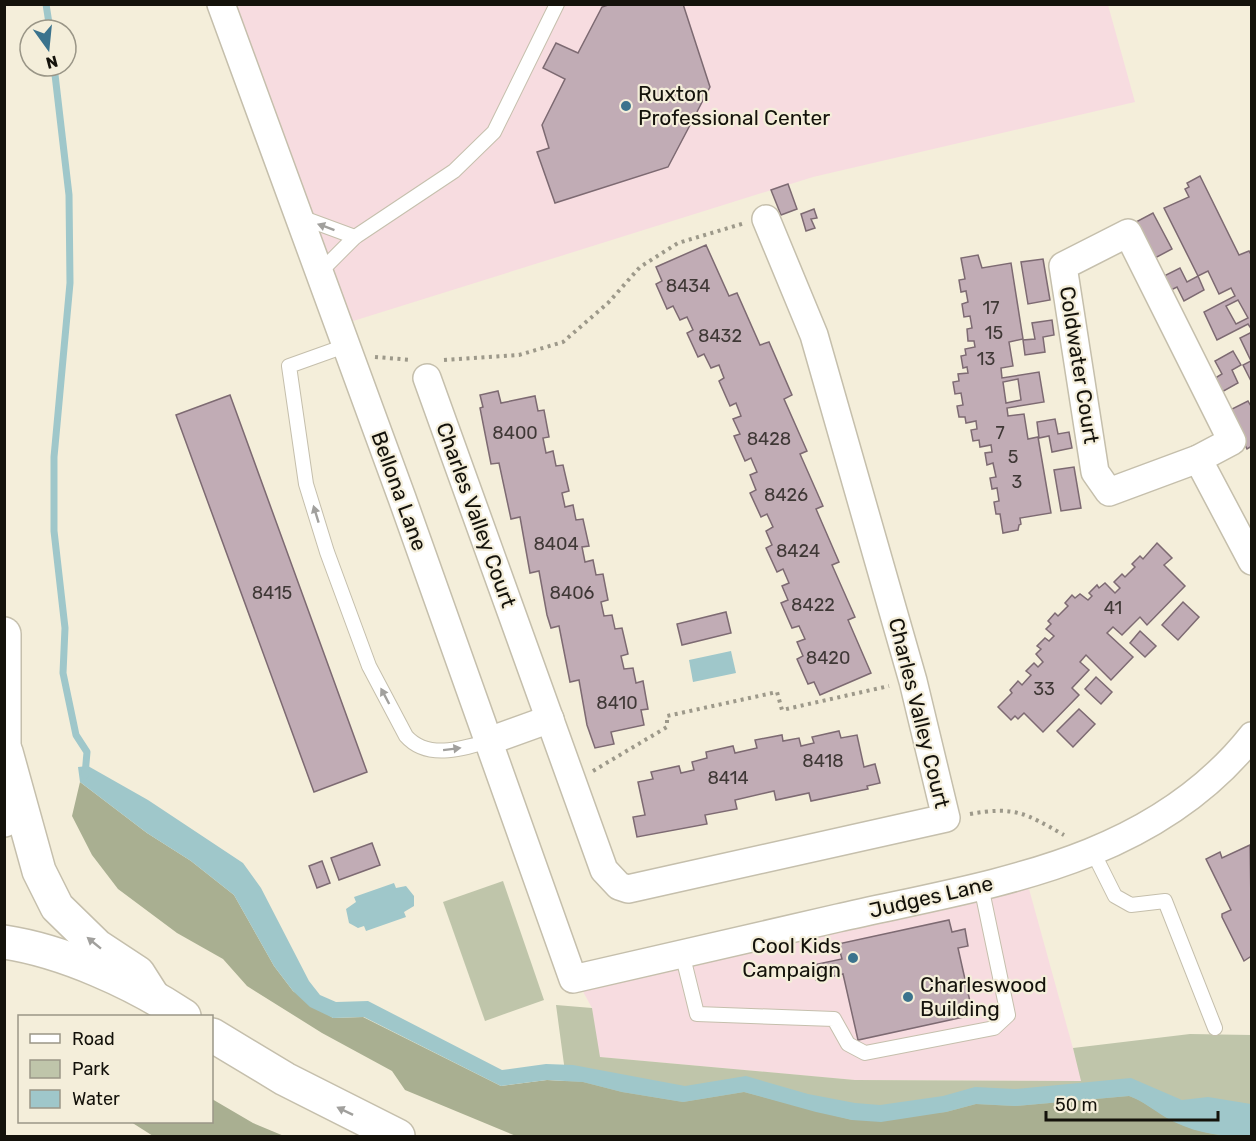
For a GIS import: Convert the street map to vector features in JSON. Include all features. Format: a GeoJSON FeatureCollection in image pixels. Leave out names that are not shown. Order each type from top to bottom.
{"type":"FeatureCollection","features":[{"type":"Feature","properties":{"kind":"main road"},"geometry":{"type":"LineString","coordinates":[[4,634],[6,752],[4,820]]}},
{"type":"Feature","properties":{"kind":"main road"},"geometry":{"type":"LineString","coordinates":[[6,752],[39,871],[57,907],[97,946],[138,973],[152,995]]}},
{"type":"Feature","properties":{"kind":"main road"},"geometry":{"type":"LineString","coordinates":[[4,942],[48,952],[152,995],[181,1015]]}},
{"type":"Feature","properties":{"kind":"main road"},"geometry":{"type":"LineString","coordinates":[[213,1036],[285,1079],[398,1137]]}},
{"type":"Feature","properties":{"kind":"street","name":"Bellona Lane"},"geometry":{"type":"LineString","coordinates":[[221,4],[489,741],[573,979]]}},
{"type":"Feature","properties":{"kind":"street","name":"Charles Valley Court"},"geometry":{"type":"LineString","coordinates":[[427,366],[604,870],[619,886],[628,889],[946,818],[913,681],[814,335],[766,219]]}},
{"type":"Feature","properties":{"kind":"street","name":"Coldwater Court"},"geometry":{"type":"LineString","coordinates":[[1128,233],[1232,441],[1198,459],[1109,492],[1095,472],[1063,266],[1128,233]]}},
{"type":"Feature","properties":{"kind":"street"},"geometry":{"type":"LineString","coordinates":[[1198,459],[1251,561]]}},
{"type":"Feature","properties":{"kind":"street"},"geometry":{"type":"LineString","coordinates":[[489,741],[550,719]]}},
{"type":"Feature","properties":{"kind":"street","name":"Judges Lane"},"geometry":{"type":"LineString","coordinates":[[573,979],[1048,870],[1127,838],[1175,807],[1204,784],[1251,736]]}},
{"type":"Feature","properties":{"kind":"lane"},"geometry":{"type":"LineString","coordinates":[[318,273],[356,237],[454,171],[494,132],[557,4]]}},
{"type":"Feature","properties":{"kind":"lane"},"geometry":{"type":"LineString","coordinates":[[297,216],[356,237]]}},
{"type":"Feature","properties":{"kind":"lane"},"geometry":{"type":"LineString","coordinates":[[346,350],[289,366],[306,484],[327,552],[369,666],[406,736],[415,746],[439,751],[489,741]]}},
{"type":"Feature","properties":{"kind":"lane"},"geometry":{"type":"LineString","coordinates":[[1093,852],[1114,896],[1131,905],[1165,901],[1215,1028]]}},
{"type":"Feature","properties":{"kind":"lane"},"geometry":{"type":"LineString","coordinates":[[682,953],[697,1014],[834,1019],[848,1044],[865,1053],[994,1028],[1008,1015],[981,886]]}},
{"type":"Feature","properties":{"kind":"path"},"geometry":{"type":"LineString","coordinates":[[346,350],[427,366],[519,355],[563,342],[608,303],[640,267],[678,243],[727,227],[766,219]]}},
{"type":"Feature","properties":{"kind":"path"},"geometry":{"type":"LineString","coordinates":[[573,783],[668,727],[667,716],[777,692],[782,710],[913,681]]}},
{"type":"Feature","properties":{"kind":"path"},"geometry":{"type":"LineString","coordinates":[[946,818],[1000,809],[1027,814],[1093,852]]}},
{"type":"Feature","properties":{"kind":"shaded area"},"geometry":{"type":"Polygon","coordinates":[[[223,5],[1108,5],[1135,102],[813,177],[334,327],[223,5]]]}},
{"type":"Feature","properties":{"kind":"shaded area"},"geometry":{"type":"Polygon","coordinates":[[[1026,878],[1082,1081],[855,1080],[599,1057],[592,1008],[574,975],[1026,878]]]}},
{"type":"Feature","properties":{"kind":"green space"},"geometry":{"type":"Polygon","coordinates":[[[80,782],[147,833],[191,861],[234,895],[274,966],[293,991],[333,1018],[363,1017],[501,1086],[547,1080],[583,1082],[622,1092],[683,1102],[744,1092],[852,1120],[946,1112],[976,1104],[1015,1106],[1129,1096],[1180,1124],[1224,1136],[516,1136],[405,1090],[392,1071],[322,1033],[247,986],[223,959],[177,933],[118,889],[92,855],[72,816],[80,782]]]}},
{"type":"Feature","properties":{"kind":"green space"},"geometry":{"type":"Polygon","coordinates":[[[503,881],[544,1000],[485,1021],[443,902],[503,881]]]}},
{"type":"Feature","properties":{"kind":"green space"},"geometry":{"type":"Polygon","coordinates":[[[556,1005],[592,1008],[600,1057],[855,1080],[1081,1081],[1073,1048],[1190,1034],[1251,1035],[1251,1135],[713,1136],[568,1094],[556,1005]]]}},
{"type":"Feature","properties":{"kind":"green space"},"geometry":{"type":"Polygon","coordinates":[[[213,1100],[253,1123],[284,1136],[153,1136],[133,1123],[213,1123],[213,1100]]]}},
{"type":"Feature","properties":{"kind":"water"},"geometry":{"type":"Polygon","coordinates":[[[731,651],[736,673],[693,682],[689,660],[731,651]]]}},
{"type":"Feature","properties":{"kind":"water"},"geometry":{"type":"Polygon","coordinates":[[[88,766],[148,800],[243,863],[261,888],[309,981],[320,995],[336,1002],[368,1001],[502,1070],[546,1064],[573,1065],[685,1086],[746,1076],[808,1094],[880,1105],[943,1096],[975,1087],[1015,1089],[1131,1078],[1182,1100],[1208,1097],[1251,1104],[1251,1136],[1218,1135],[1186,1127],[1129,1096],[1015,1106],[976,1104],[946,1112],[881,1122],[852,1120],[744,1092],[683,1102],[622,1092],[583,1082],[547,1080],[501,1086],[364,1017],[333,1018],[310,1007],[293,991],[274,966],[234,895],[191,861],[147,833],[80,782],[78,767],[88,766]]]}},
{"type":"Feature","properties":{"kind":"water"},"geometry":{"type":"Polygon","coordinates":[[[394,883],[396,888],[406,886],[414,896],[414,906],[404,912],[406,917],[366,931],[364,926],[358,928],[349,923],[346,909],[356,902],[354,897],[394,883]]]}},
{"type":"Feature","properties":{"kind":"building","name":"Ruxton Professional Center"},"geometry":{"type":"Polygon","coordinates":[[[611,4],[683,4],[710,87],[668,167],[555,203],[537,152],[549,148],[542,125],[565,79],[543,68],[556,43],[578,53],[602,7],[611,4]]]}},
{"type":"Feature","properties":{"kind":"building"},"geometry":{"type":"Polygon","coordinates":[[[1200,176],[1239,255],[1249,251],[1252,256],[1252,330],[1248,324],[1217,340],[1204,312],[1235,296],[1231,288],[1219,294],[1208,271],[1198,276],[1164,208],[1189,197],[1185,189],[1189,187],[1187,183],[1200,176]],[[1238,300],[1226,306],[1236,324],[1248,318],[1238,300]]]}},
{"type":"Feature","properties":{"kind":"building"},"geometry":{"type":"Polygon","coordinates":[[[788,184],[797,209],[781,215],[771,190],[788,184]]]}},
{"type":"Feature","properties":{"kind":"building"},"geometry":{"type":"Polygon","coordinates":[[[814,209],[817,218],[811,219],[815,228],[806,231],[801,214],[814,209]]]}},
{"type":"Feature","properties":{"kind":"building"},"geometry":{"type":"Polygon","coordinates":[[[1153,213],[1172,249],[1153,259],[1134,223],[1153,213]]]}},
{"type":"Feature","properties":{"kind":"building"},"geometry":{"type":"Polygon","coordinates":[[[706,245],[729,296],[737,293],[760,345],[769,342],[792,395],[784,399],[807,451],[800,454],[823,506],[816,509],[839,562],[832,565],[855,617],[848,620],[871,673],[820,695],[814,682],[808,684],[797,659],[803,656],[797,642],[805,639],[799,626],[792,628],[781,603],[788,600],[782,586],[789,583],[783,569],[777,572],[766,548],[772,545],[766,531],[773,527],[767,514],[761,517],[750,493],[756,490],[750,475],[757,472],[751,458],[745,461],[734,436],[740,434],[733,419],[741,416],[736,403],[730,406],[719,381],[724,378],[719,365],[711,368],[704,354],[698,357],[687,333],[693,330],[687,317],[680,320],[673,306],[667,309],[656,284],[662,281],[656,267],[706,245]]]}},
{"type":"Feature","properties":{"kind":"building"},"geometry":{"type":"Polygon","coordinates":[[[978,255],[982,268],[1011,263],[1023,339],[1009,342],[1013,366],[1001,368],[1002,378],[1039,372],[1044,402],[1007,408],[1008,416],[1024,414],[1028,439],[1038,437],[1051,513],[1020,518],[1021,524],[1018,530],[1003,533],[1000,514],[996,514],[994,502],[999,501],[997,488],[992,489],[990,478],[996,477],[993,463],[987,465],[985,453],[992,452],[991,445],[980,447],[979,440],[973,441],[971,430],[977,429],[976,421],[966,423],[965,417],[959,417],[957,406],[963,405],[961,393],[955,394],[953,382],[959,381],[958,374],[968,373],[967,367],[963,368],[961,356],[966,355],[965,349],[975,347],[974,341],[968,341],[967,329],[972,328],[970,316],[964,317],[962,304],[968,302],[966,291],[961,292],[959,280],[965,279],[961,258],[978,255]],[[1018,379],[1003,382],[1006,403],[1021,400],[1018,379]]]}},
{"type":"Feature","properties":{"kind":"building"},"geometry":{"type":"Polygon","coordinates":[[[1043,259],[1050,300],[1028,304],[1021,262],[1043,259]]]}},
{"type":"Feature","properties":{"kind":"building"},"geometry":{"type":"Polygon","coordinates":[[[1180,268],[1187,282],[1198,276],[1204,290],[1184,301],[1177,287],[1169,291],[1162,277],[1180,268]]]}},
{"type":"Feature","properties":{"kind":"building"},"geometry":{"type":"Polygon","coordinates":[[[1052,320],[1054,335],[1043,337],[1045,352],[1025,355],[1023,340],[1035,339],[1032,323],[1052,320]]]}},
{"type":"Feature","properties":{"kind":"building"},"geometry":{"type":"Polygon","coordinates":[[[1252,332],[1252,383],[1243,365],[1251,361],[1240,338],[1252,332]]]}},
{"type":"Feature","properties":{"kind":"building"},"geometry":{"type":"Polygon","coordinates":[[[1233,351],[1241,365],[1232,370],[1238,383],[1220,393],[1212,380],[1222,374],[1215,361],[1233,351]]]}},
{"type":"Feature","properties":{"kind":"building"},"geometry":{"type":"Polygon","coordinates":[[[498,391],[501,403],[535,396],[538,411],[544,410],[549,437],[543,438],[546,453],[553,451],[556,466],[563,465],[569,491],[562,493],[565,507],[573,505],[576,520],[583,519],[589,546],[582,547],[585,562],[593,560],[596,575],[603,574],[608,600],[601,602],[604,616],[612,615],[615,629],[622,628],[628,654],[621,656],[624,669],[633,668],[636,683],[643,681],[648,709],[641,710],[644,725],[611,732],[614,744],[595,748],[587,725],[579,680],[570,682],[559,626],[551,628],[539,571],[530,573],[520,517],[511,519],[499,463],[491,464],[480,408],[483,407],[480,395],[498,391]]]}},
{"type":"Feature","properties":{"kind":"building"},"geometry":{"type":"Polygon","coordinates":[[[230,395],[367,772],[314,792],[176,415],[230,395]]]}},
{"type":"Feature","properties":{"kind":"building"},"geometry":{"type":"Polygon","coordinates":[[[1248,401],[1252,408],[1252,446],[1247,449],[1228,411],[1248,401]]]}},
{"type":"Feature","properties":{"kind":"building"},"geometry":{"type":"Polygon","coordinates":[[[1055,419],[1058,434],[1069,432],[1072,448],[1052,452],[1049,436],[1039,438],[1037,422],[1055,419]]]}},
{"type":"Feature","properties":{"kind":"building"},"geometry":{"type":"Polygon","coordinates":[[[1074,467],[1081,508],[1061,511],[1054,470],[1074,467]]]}},
{"type":"Feature","properties":{"kind":"building"},"geometry":{"type":"Polygon","coordinates":[[[1157,543],[1172,558],[1164,565],[1185,586],[1147,625],[1140,617],[1122,635],[1113,627],[1107,633],[1133,657],[1111,680],[1086,655],[1080,662],[1089,670],[1072,688],[1079,695],[1043,732],[1024,713],[1018,719],[1015,716],[1011,720],[998,707],[1012,693],[1010,690],[1018,681],[1022,685],[1031,675],[1026,671],[1034,663],[1038,667],[1043,662],[1036,654],[1041,649],[1037,646],[1045,638],[1049,641],[1054,636],[1046,629],[1051,624],[1048,621],[1055,613],[1058,616],[1068,606],[1065,603],[1072,595],[1075,598],[1080,594],[1088,600],[1092,596],[1089,593],[1097,585],[1099,588],[1105,583],[1115,593],[1120,588],[1114,582],[1122,574],[1125,577],[1135,567],[1132,564],[1140,556],[1143,559],[1157,543]]]}},
{"type":"Feature","properties":{"kind":"building"},"geometry":{"type":"Polygon","coordinates":[[[1183,602],[1199,617],[1178,640],[1162,625],[1183,602]]]}},
{"type":"Feature","properties":{"kind":"building"},"geometry":{"type":"Polygon","coordinates":[[[726,612],[731,633],[682,645],[677,624],[726,612]]]}},
{"type":"Feature","properties":{"kind":"building"},"geometry":{"type":"Polygon","coordinates":[[[1140,631],[1156,646],[1145,657],[1130,643],[1140,631]]]}},
{"type":"Feature","properties":{"kind":"building"},"geometry":{"type":"Polygon","coordinates":[[[1096,677],[1112,692],[1101,704],[1085,689],[1096,677]]]}},
{"type":"Feature","properties":{"kind":"building"},"geometry":{"type":"Polygon","coordinates":[[[1079,709],[1095,724],[1073,747],[1057,731],[1079,709]]]}},
{"type":"Feature","properties":{"kind":"building"},"geometry":{"type":"Polygon","coordinates":[[[839,731],[841,738],[857,735],[864,767],[875,764],[880,783],[867,786],[868,789],[811,801],[809,793],[776,800],[774,791],[735,800],[737,809],[705,815],[707,824],[637,837],[633,817],[645,815],[638,782],[653,779],[651,772],[679,766],[681,773],[694,770],[692,762],[707,758],[706,752],[733,746],[735,753],[757,748],[755,740],[782,735],[783,741],[799,738],[801,746],[814,743],[812,737],[839,731]]]}},
{"type":"Feature","properties":{"kind":"building"},"geometry":{"type":"Polygon","coordinates":[[[372,843],[380,865],[339,880],[331,858],[372,843]]]}},
{"type":"Feature","properties":{"kind":"building"},"geometry":{"type":"Polygon","coordinates":[[[1250,845],[1252,960],[1250,957],[1244,961],[1222,917],[1222,914],[1231,910],[1206,859],[1220,852],[1222,858],[1250,845]]]}},
{"type":"Feature","properties":{"kind":"building"},"geometry":{"type":"Polygon","coordinates":[[[322,861],[330,883],[317,888],[309,866],[322,861]]]}},
{"type":"Feature","properties":{"kind":"building","name":"Charleswood Building"},"geometry":{"type":"Polygon","coordinates":[[[949,920],[952,932],[965,929],[968,946],[958,948],[973,1015],[858,1040],[843,974],[816,980],[813,965],[842,959],[838,944],[949,920]]]}},
{"type":"Feature","properties":{"kind":"waterway"},"geometry":{"type":"LineString","coordinates":[[46,4],[48,18]]}},
{"type":"Feature","properties":{"kind":"waterway"},"geometry":{"type":"LineString","coordinates":[[55,78],[69,195],[70,283],[54,457],[54,531],[65,628],[63,673],[76,735],[87,752],[85,775]]}},
{"type":"Feature","properties":{"kind":"place","name":"Ruxton Professional Center"},"geometry":{"type":"Point","coordinates":[626,106]}},
{"type":"Feature","properties":{"kind":"place","name":"Cool Kids Campaign"},"geometry":{"type":"Point","coordinates":[853,958]}},
{"type":"Feature","properties":{"kind":"place","name":"Charleswood Building"},"geometry":{"type":"Point","coordinates":[908,997]}}]}
